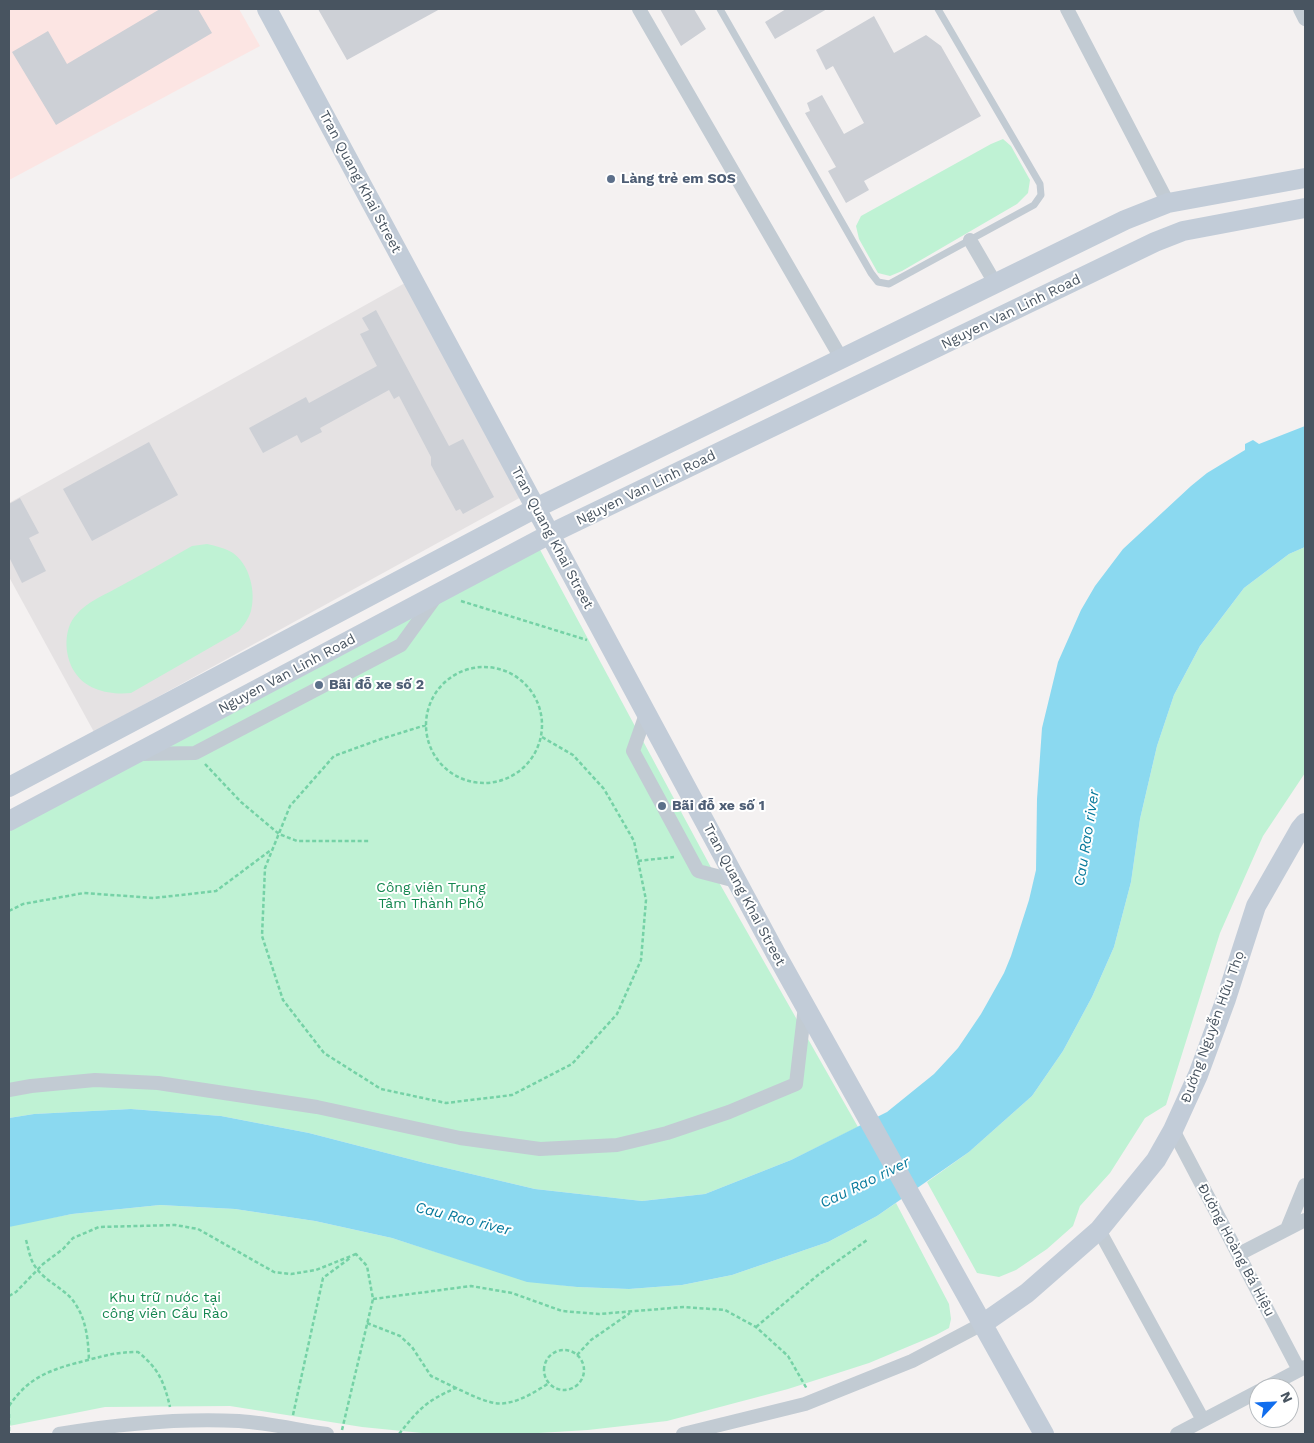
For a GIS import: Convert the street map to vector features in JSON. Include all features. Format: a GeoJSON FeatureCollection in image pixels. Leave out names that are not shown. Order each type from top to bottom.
{"type":"FeatureCollection","features":[{"type":"Feature","properties":{"kind":"street","name":"Tran Quang Khai Street"},"geometry":{"type":"LineString","coordinates":[[267,9],[736,880],[984,1323]]}},
{"type":"Feature","properties":{"kind":"street"},"geometry":{"type":"LineString","coordinates":[[639,9],[842,358]]}},
{"type":"Feature","properties":{"kind":"street"},"geometry":{"type":"LineString","coordinates":[[1067,9],[1168,203]]}},
{"type":"Feature","properties":{"kind":"street"},"geometry":{"type":"LineString","coordinates":[[1300,9],[1305,19]]}},
{"type":"Feature","properties":{"kind":"street"},"geometry":{"type":"LineString","coordinates":[[9,787],[536,508],[1125,220],[1168,203],[1305,178]]}},
{"type":"Feature","properties":{"kind":"street","name":"Nguyen Van Linh Road"},"geometry":{"type":"LineString","coordinates":[[9,821],[550,534],[1155,242],[1183,231],[1305,208]]}},
{"type":"Feature","properties":{"kind":"street"},"geometry":{"type":"LineString","coordinates":[[970,240],[995,283]]}},
{"type":"Feature","properties":{"kind":"street"},"geometry":{"type":"LineString","coordinates":[[136,754],[195,753],[401,645],[438,594]]}},
{"type":"Feature","properties":{"kind":"street"},"geometry":{"type":"LineString","coordinates":[[646,714],[633,751],[698,871],[736,880]]}},
{"type":"Feature","properties":{"kind":"street","name":"Đường Nguyễn Hữu Thọ"},"geometry":{"type":"LineString","coordinates":[[683,1434],[813,1401],[912,1361],[984,1323],[1027,1293],[1100,1230],[1156,1160],[1173,1130],[1198,1075],[1226,999],[1256,906],[1305,823]]}},
{"type":"Feature","properties":{"kind":"street"},"geometry":{"type":"LineString","coordinates":[[9,1090],[95,1080],[158,1083],[317,1107],[460,1138],[540,1149],[617,1145],[667,1133],[729,1112],[796,1084],[805,1006]]}},
{"type":"Feature","properties":{"kind":"street","name":"Đường Hoàng Bá Hiệu"},"geometry":{"type":"LineString","coordinates":[[1173,1130],[1302,1369]]}},
{"type":"Feature","properties":{"kind":"street"},"geometry":{"type":"LineString","coordinates":[[1287,1229],[1305,1185]]}},
{"type":"Feature","properties":{"kind":"street"},"geometry":{"type":"LineString","coordinates":[[1239,1254],[1305,1220]]}},
{"type":"Feature","properties":{"kind":"street"},"geometry":{"type":"LineString","coordinates":[[1100,1230],[1203,1420]]}},
{"type":"Feature","properties":{"kind":"street"},"geometry":{"type":"LineString","coordinates":[[984,1323],[1044,1434]]}},
{"type":"Feature","properties":{"kind":"street"},"geometry":{"type":"LineString","coordinates":[[1284,1378],[1302,1369]]}},
{"type":"Feature","properties":{"kind":"street"},"geometry":{"type":"LineString","coordinates":[[1177,1434],[1249,1396]]}},
{"type":"Feature","properties":{"kind":"street"},"geometry":{"type":"LineString","coordinates":[[59,1434],[131,1424],[241,1422],[327,1434]]}},
{"type":"Feature","properties":{"kind":"lane"},"geometry":{"type":"LineString","coordinates":[[720,9],[871,273],[878,282],[889,284],[1034,205],[1041,195],[1040,184],[938,9]]}},
{"type":"Feature","properties":{"kind":"path"},"geometry":{"type":"LineString","coordinates":[[438,594],[611,647]]}},
{"type":"Feature","properties":{"kind":"path"},"geometry":{"type":"LineString","coordinates":[[493,667],[512,674],[527,685],[537,700],[542,718],[542,737],[536,753],[524,768],[509,778],[492,783],[473,782],[454,775],[439,762],[429,744],[426,725],[429,705],[439,688],[454,674],[473,668],[493,667]]}},
{"type":"Feature","properties":{"kind":"path"},"geometry":{"type":"LineString","coordinates":[[426,725],[334,756],[290,806],[265,868],[262,936],[283,1000],[324,1053],[381,1089],[446,1104],[512,1095],[572,1064],[617,1014],[641,960],[646,900],[634,841],[604,789],[573,755],[542,737]]}},
{"type":"Feature","properties":{"kind":"path"},"geometry":{"type":"LineString","coordinates":[[195,753],[241,802],[279,834],[297,840],[369,841]]}},
{"type":"Feature","properties":{"kind":"path"},"geometry":{"type":"LineString","coordinates":[[9,911],[23,904],[84,893],[154,898],[216,891],[272,849]]}},
{"type":"Feature","properties":{"kind":"path"},"geometry":{"type":"LineString","coordinates":[[638,861],[690,855]]}},
{"type":"Feature","properties":{"kind":"path"},"geometry":{"type":"LineString","coordinates":[[9,1296],[16,1292],[37,1270],[63,1249],[73,1238],[100,1227],[175,1225],[198,1229],[274,1272],[291,1274],[316,1270],[356,1254]]}},
{"type":"Feature","properties":{"kind":"path"},"geometry":{"type":"LineString","coordinates":[[26,1240],[30,1257],[37,1270],[70,1297],[79,1309],[86,1325],[89,1360]]}},
{"type":"Feature","properties":{"kind":"path"},"geometry":{"type":"LineString","coordinates":[[756,1327],[818,1275],[867,1240]]}},
{"type":"Feature","properties":{"kind":"path"},"geometry":{"type":"LineString","coordinates":[[341,1434],[373,1299],[367,1266],[356,1254]]}},
{"type":"Feature","properties":{"kind":"path"},"geometry":{"type":"LineString","coordinates":[[290,1429],[323,1278],[356,1254]]}},
{"type":"Feature","properties":{"kind":"path"},"geometry":{"type":"LineString","coordinates":[[373,1299],[471,1286],[512,1293],[562,1311],[599,1314],[684,1307],[725,1310],[756,1327],[788,1356],[813,1401]]}},
{"type":"Feature","properties":{"kind":"path"},"geometry":{"type":"LineString","coordinates":[[577,1356],[591,1340],[632,1312]]}},
{"type":"Feature","properties":{"kind":"path"},"geometry":{"type":"LineString","coordinates":[[367,1323],[400,1336],[412,1347],[431,1376],[491,1403],[503,1403],[531,1395],[549,1383]]}},
{"type":"Feature","properties":{"kind":"path"},"geometry":{"type":"LineString","coordinates":[[560,1350],[573,1352],[577,1356],[584,1369],[580,1382],[568,1390],[555,1388],[549,1383],[544,1374],[544,1367],[549,1356],[560,1350]]}},
{"type":"Feature","properties":{"kind":"path"},"geometry":{"type":"LineString","coordinates":[[9,1406],[17,1394],[43,1374],[58,1367],[116,1352],[138,1352],[150,1361],[159,1374],[165,1386],[174,1422]]}},
{"type":"Feature","properties":{"kind":"path"},"geometry":{"type":"LineString","coordinates":[[399,1434],[424,1405],[456,1388]]}},
{"type":"Feature","properties":{"kind":"path"},"geometry":{"type":"LineString","coordinates":[[9,1414],[9,1434]]}},
{"type":"Feature","properties":{"kind":"shaded area"},"geometry":{"type":"Polygon","coordinates":[[[9,9],[239,9],[260,46],[9,180],[9,9]]]}},
{"type":"Feature","properties":{"kind":"shaded area"},"geometry":{"type":"Polygon","coordinates":[[[405,283],[523,496],[94,732],[9,577],[9,503],[405,283]]]}},
{"type":"Feature","properties":{"kind":"green space"},"geometry":{"type":"Polygon","coordinates":[[[1003,139],[1011,146],[1030,180],[1028,193],[1017,204],[902,271],[890,276],[878,273],[859,239],[856,226],[861,216],[1003,139]]]}},
{"type":"Feature","properties":{"kind":"green space"},"geometry":{"type":"Polygon","coordinates":[[[207,544],[224,548],[233,553],[244,564],[250,579],[253,596],[251,611],[239,631],[131,693],[115,693],[100,690],[79,678],[68,657],[66,642],[72,620],[81,610],[94,600],[192,546],[207,544]]]}},
{"type":"Feature","properties":{"kind":"green space","name":"Công viên Trung Tâm Thành Phố"},"geometry":{"type":"Polygon","coordinates":[[[538,546],[721,886],[858,1127],[791,1160],[705,1194],[642,1201],[535,1189],[309,1133],[221,1116],[131,1109],[34,1114],[9,1118],[9,820],[538,546]]]}},
{"type":"Feature","properties":{"kind":"green space"},"geometry":{"type":"Polygon","coordinates":[[[1305,547],[1305,773],[1263,836],[1220,933],[1166,1105],[1145,1118],[1110,1173],[1080,1206],[1073,1226],[1047,1249],[1016,1270],[999,1277],[977,1273],[927,1182],[969,1152],[1032,1096],[1063,1051],[1092,997],[1114,947],[1131,882],[1140,819],[1157,746],[1174,695],[1200,646],[1244,588],[1289,554],[1305,547]]]}},
{"type":"Feature","properties":{"kind":"green space","name":"Khu trữ nước tại công viên Cầu Rào"},"geometry":{"type":"Polygon","coordinates":[[[896,1203],[949,1304],[951,1319],[949,1328],[869,1363],[788,1389],[667,1421],[588,1430],[522,1434],[432,1434],[362,1427],[230,1406],[105,1407],[9,1426],[9,1227],[13,1225],[72,1214],[160,1205],[235,1209],[315,1221],[392,1238],[527,1281],[577,1287],[629,1289],[682,1285],[732,1275],[828,1242],[877,1216],[896,1203]]]}},
{"type":"Feature","properties":{"kind":"water","name":"Cau Rao river"},"geometry":{"type":"Polygon","coordinates":[[[1305,426],[1305,547],[1289,554],[1244,588],[1200,646],[1174,695],[1157,746],[1140,819],[1131,882],[1114,947],[1092,997],[1063,1051],[1032,1096],[969,1152],[877,1216],[828,1242],[732,1275],[682,1285],[629,1289],[577,1287],[527,1282],[392,1238],[315,1221],[235,1209],[160,1205],[72,1214],[9,1227],[9,1118],[34,1114],[131,1109],[221,1116],[309,1133],[535,1189],[642,1201],[705,1194],[791,1160],[887,1112],[934,1074],[958,1048],[981,1014],[1004,973],[1011,956],[1029,900],[1036,870],[1037,799],[1042,728],[1058,662],[1081,610],[1095,586],[1123,549],[1207,473],[1245,450],[1245,444],[1253,440],[1259,444],[1305,426]]]}},
{"type":"Feature","properties":{"kind":"building"},"geometry":{"type":"Polygon","coordinates":[[[160,9],[198,9],[212,33],[56,125],[12,52],[48,31],[67,64],[160,9]]]}},
{"type":"Feature","properties":{"kind":"building"},"geometry":{"type":"Polygon","coordinates":[[[318,9],[440,9],[347,60],[318,9]]]}},
{"type":"Feature","properties":{"kind":"building"},"geometry":{"type":"Polygon","coordinates":[[[660,9],[694,9],[706,29],[681,46],[660,9]]]}},
{"type":"Feature","properties":{"kind":"building"},"geometry":{"type":"Polygon","coordinates":[[[786,9],[827,9],[775,39],[765,22],[786,9]]]}},
{"type":"Feature","properties":{"kind":"building"},"geometry":{"type":"Polygon","coordinates":[[[874,16],[894,53],[926,35],[941,46],[981,116],[864,181],[869,190],[846,203],[828,171],[836,167],[805,113],[810,111],[807,103],[822,95],[844,134],[864,123],[833,66],[826,70],[816,50],[874,16]]]}},
{"type":"Feature","properties":{"kind":"building"},"geometry":{"type":"Polygon","coordinates":[[[376,310],[449,446],[463,439],[494,497],[463,514],[460,509],[456,511],[431,465],[431,457],[399,396],[394,399],[389,390],[320,428],[322,432],[301,443],[297,435],[263,453],[249,428],[306,397],[309,403],[377,366],[360,334],[369,330],[362,318],[376,310]]]}},
{"type":"Feature","properties":{"kind":"building"},"geometry":{"type":"Polygon","coordinates":[[[149,442],[178,495],[92,541],[63,489],[149,442]]]}},
{"type":"Feature","properties":{"kind":"building"},"geometry":{"type":"Polygon","coordinates":[[[20,498],[39,533],[29,538],[46,571],[22,583],[9,557],[9,504],[20,498]]]}},
{"type":"Feature","properties":{"kind":"place","name":"Làng trẻ em SOS"},"geometry":{"type":"Point","coordinates":[611,179]}},
{"type":"Feature","properties":{"kind":"place","name":"Bãi đỗ xe số 2"},"geometry":{"type":"Point","coordinates":[319,685]}},
{"type":"Feature","properties":{"kind":"place","name":"Bãi đỗ xe số 1"},"geometry":{"type":"Point","coordinates":[662,806]}}]}
